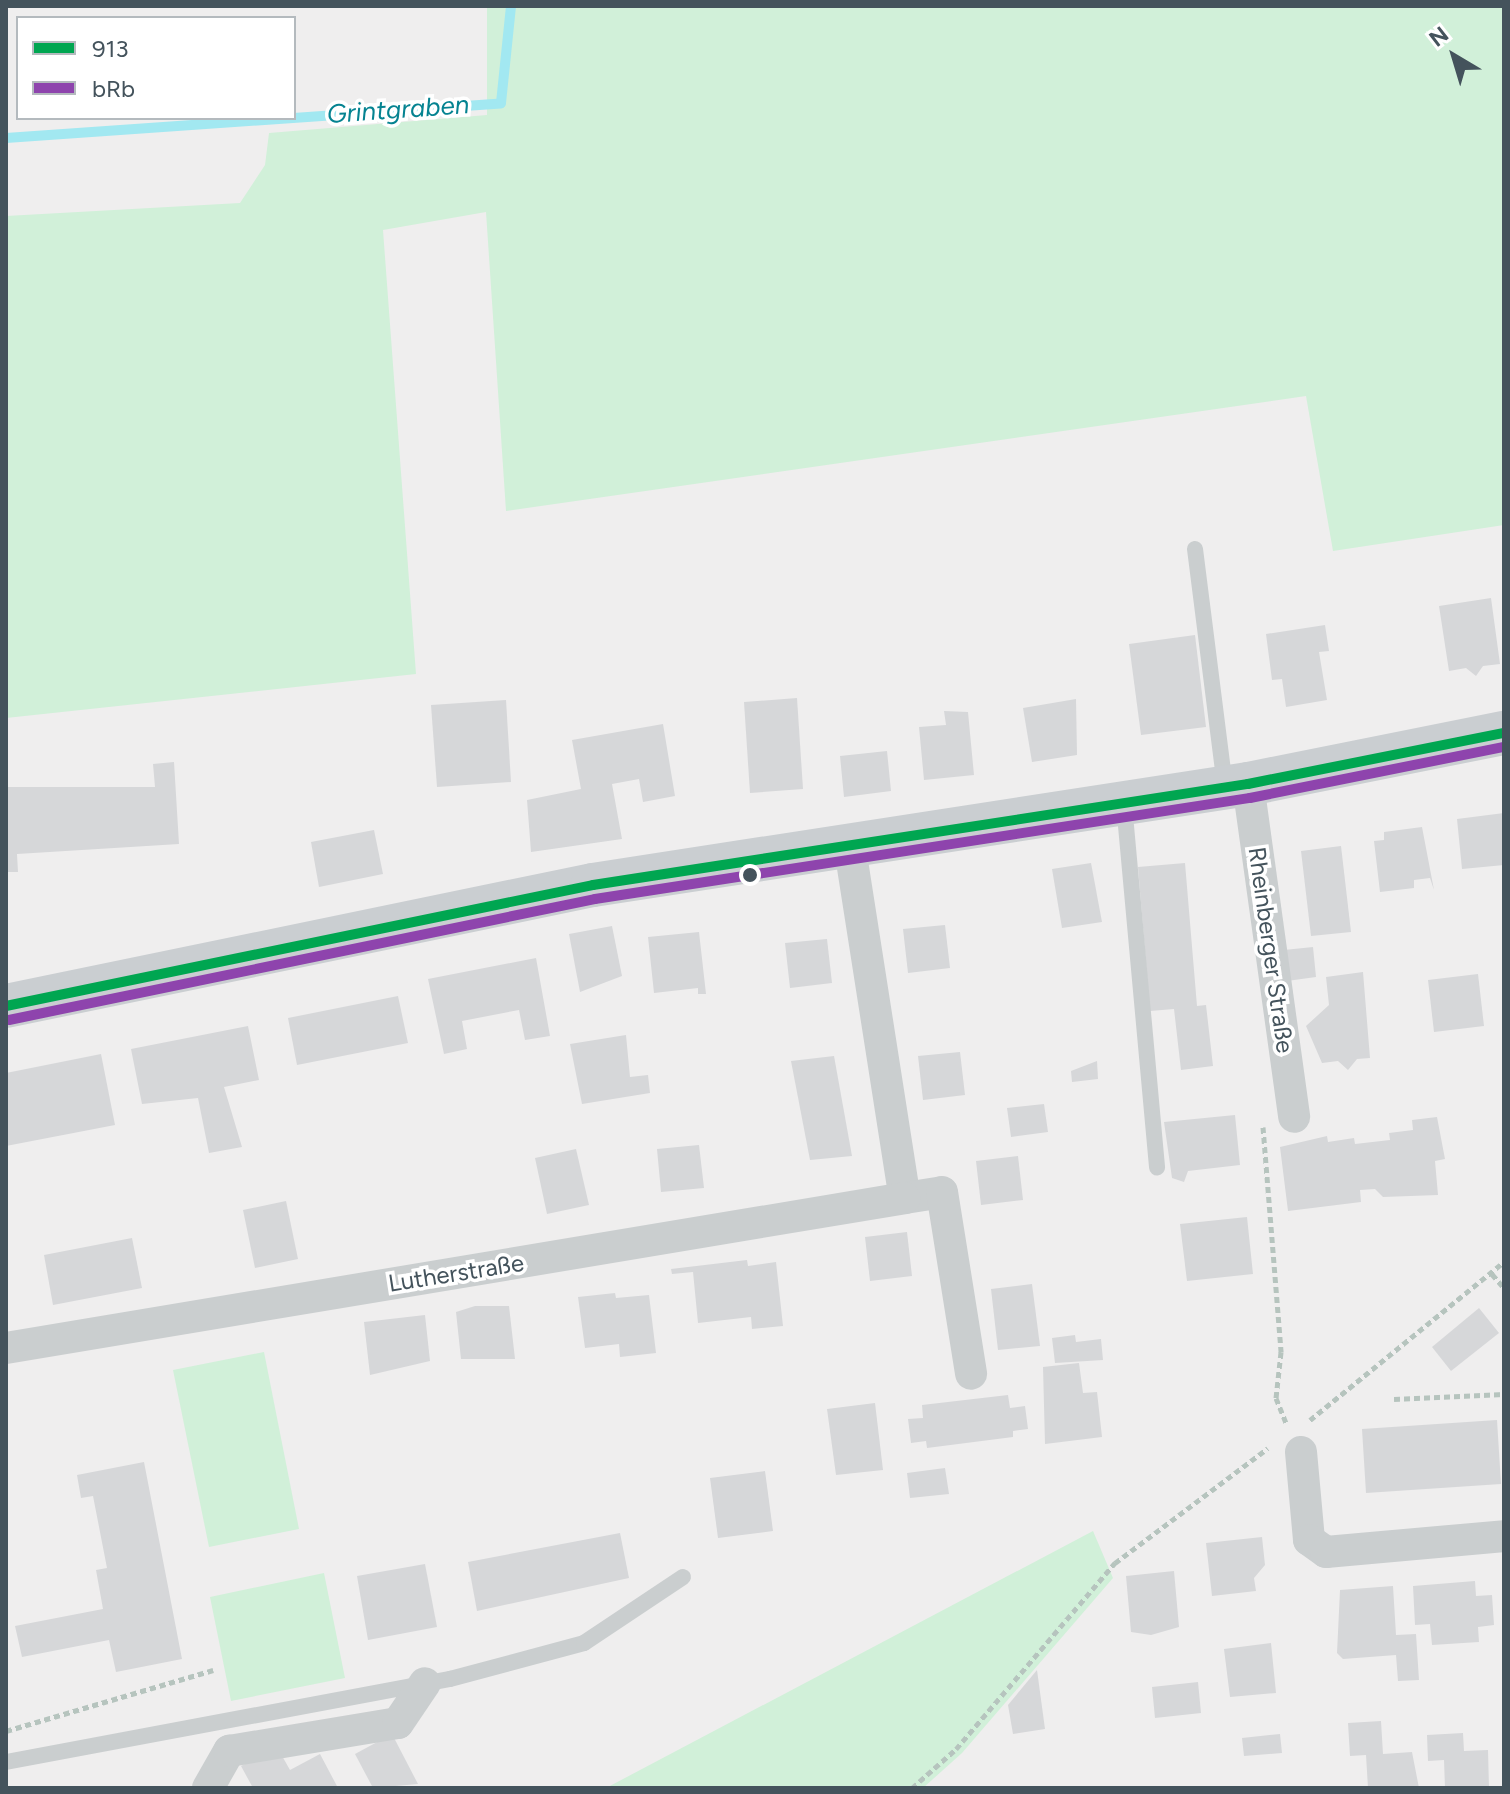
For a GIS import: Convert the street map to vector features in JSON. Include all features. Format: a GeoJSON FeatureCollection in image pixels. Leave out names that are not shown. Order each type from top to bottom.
{"type":"FeatureCollection","features":[{"type":"Feature","properties":{"kind":"main road"},"geometry":{"type":"LineString","coordinates":[[6,1006],[593,885],[849,842],[1236,785],[1504,733]]}},
{"type":"Feature","properties":{"kind":"street","name":"Rheinberger Straße"},"geometry":{"type":"LineString","coordinates":[[1236,785],[1294,1117]]}},
{"type":"Feature","properties":{"kind":"street"},"geometry":{"type":"LineString","coordinates":[[849,842],[905,1198]]}},
{"type":"Feature","properties":{"kind":"street","name":"Lutherstraße"},"geometry":{"type":"LineString","coordinates":[[6,1348],[942,1192],[971,1374]]}},
{"type":"Feature","properties":{"kind":"street"},"geometry":{"type":"LineString","coordinates":[[1298,1441],[1309,1540],[1326,1552],[1504,1536]]}},
{"type":"Feature","properties":{"kind":"street"},"geometry":{"type":"LineString","coordinates":[[208,1788],[229,1751],[398,1723],[425,1683]]}},
{"type":"Feature","properties":{"kind":"lane"},"geometry":{"type":"LineString","coordinates":[[1195,549],[1236,785]]}},
{"type":"Feature","properties":{"kind":"lane"},"geometry":{"type":"LineString","coordinates":[[1123,802],[1157,1168]]}},
{"type":"Feature","properties":{"kind":"lane"},"geometry":{"type":"LineString","coordinates":[[6,1762],[425,1683],[584,1643],[683,1577]]}},
{"type":"Feature","properties":{"kind":"path"},"geometry":{"type":"LineString","coordinates":[[1294,1117],[1259,1128],[1281,1352],[1276,1398],[1283,1422],[1298,1441]]}},
{"type":"Feature","properties":{"kind":"path"},"geometry":{"type":"LineString","coordinates":[[912,1788],[956,1749],[1115,1563],[1207,1489],[1298,1441],[1504,1262]]}},
{"type":"Feature","properties":{"kind":"path"},"geometry":{"type":"LineString","coordinates":[[1492,1274],[1504,1288]]}},
{"type":"Feature","properties":{"kind":"path"},"geometry":{"type":"LineString","coordinates":[[1394,1399],[1504,1394]]}},
{"type":"Feature","properties":{"kind":"path"},"geometry":{"type":"LineString","coordinates":[[6,1731],[213,1670]]}},
{"type":"Feature","properties":{"kind":"green space"},"geometry":{"type":"Polygon","coordinates":[[[487,6],[1504,6],[1504,525],[1333,551],[1306,396],[506,511],[486,212],[383,230],[416,674],[6,718],[6,216],[240,203],[265,165],[269,133],[487,115],[487,6]]]}},
{"type":"Feature","properties":{"kind":"green space"},"geometry":{"type":"Polygon","coordinates":[[[264,1352],[299,1529],[209,1547],[173,1370],[264,1352]]]}},
{"type":"Feature","properties":{"kind":"green space"},"geometry":{"type":"Polygon","coordinates":[[[1093,1531],[1113,1578],[962,1753],[923,1788],[606,1788],[1093,1531]]]}},
{"type":"Feature","properties":{"kind":"green space"},"geometry":{"type":"Polygon","coordinates":[[[324,1573],[345,1678],[231,1701],[210,1597],[324,1573]]]}},
{"type":"Feature","properties":{"kind":"building"},"geometry":{"type":"Polygon","coordinates":[[[1491,598],[1500,664],[1483,666],[1476,676],[1466,668],[1449,671],[1439,606],[1491,598]]]}},
{"type":"Feature","properties":{"kind":"building"},"geometry":{"type":"Polygon","coordinates":[[[1325,625],[1329,651],[1319,652],[1327,700],[1286,707],[1282,679],[1272,680],[1266,634],[1325,625]]]}},
{"type":"Feature","properties":{"kind":"building"},"geometry":{"type":"Polygon","coordinates":[[[1195,635],[1206,727],[1141,735],[1129,644],[1195,635]]]}},
{"type":"Feature","properties":{"kind":"building"},"geometry":{"type":"Polygon","coordinates":[[[797,698],[803,789],[750,793],[744,702],[797,698]]]}},
{"type":"Feature","properties":{"kind":"building"},"geometry":{"type":"Polygon","coordinates":[[[1076,699],[1077,755],[1032,762],[1023,708],[1076,699]]]}},
{"type":"Feature","properties":{"kind":"building"},"geometry":{"type":"Polygon","coordinates":[[[506,700],[511,782],[437,787],[431,705],[506,700]]]}},
{"type":"Feature","properties":{"kind":"building"},"geometry":{"type":"Polygon","coordinates":[[[944,711],[968,712],[974,775],[924,780],[919,727],[946,725],[944,711]]]}},
{"type":"Feature","properties":{"kind":"building"},"geometry":{"type":"Polygon","coordinates":[[[663,724],[675,796],[643,802],[639,779],[612,784],[622,839],[531,852],[527,800],[581,789],[572,740],[663,724]]]}},
{"type":"Feature","properties":{"kind":"building"},"geometry":{"type":"Polygon","coordinates":[[[887,751],[891,791],[844,797],[840,756],[887,751]]]}},
{"type":"Feature","properties":{"kind":"building"},"geometry":{"type":"Polygon","coordinates":[[[174,762],[179,844],[17,854],[18,872],[6,872],[6,787],[155,787],[153,764],[174,762]]]}},
{"type":"Feature","properties":{"kind":"building"},"geometry":{"type":"Polygon","coordinates":[[[1504,813],[1504,865],[1462,869],[1457,819],[1504,813]]]}},
{"type":"Feature","properties":{"kind":"building"},"geometry":{"type":"Polygon","coordinates":[[[1422,827],[1434,890],[1430,878],[1414,880],[1414,888],[1380,892],[1374,841],[1384,840],[1384,832],[1422,827]]]}},
{"type":"Feature","properties":{"kind":"building"},"geometry":{"type":"Polygon","coordinates":[[[374,830],[383,874],[319,887],[311,842],[374,830]]]}},
{"type":"Feature","properties":{"kind":"building"},"geometry":{"type":"Polygon","coordinates":[[[1341,846],[1351,932],[1311,936],[1301,851],[1341,846]]]}},
{"type":"Feature","properties":{"kind":"building"},"geometry":{"type":"Polygon","coordinates":[[[1091,863],[1102,922],[1062,928],[1052,869],[1091,863]]]}},
{"type":"Feature","properties":{"kind":"building"},"geometry":{"type":"Polygon","coordinates":[[[1185,863],[1197,1006],[1206,1005],[1213,1066],[1181,1070],[1174,1009],[1150,1011],[1138,867],[1185,863]]]}},
{"type":"Feature","properties":{"kind":"building"},"geometry":{"type":"Polygon","coordinates":[[[945,925],[950,968],[908,973],[903,929],[945,925]]]}},
{"type":"Feature","properties":{"kind":"building"},"geometry":{"type":"Polygon","coordinates":[[[612,926],[622,976],[580,992],[569,934],[612,926]]]}},
{"type":"Feature","properties":{"kind":"building"},"geometry":{"type":"Polygon","coordinates":[[[699,932],[706,994],[698,994],[698,988],[654,993],[648,937],[699,932]]]}},
{"type":"Feature","properties":{"kind":"building"},"geometry":{"type":"Polygon","coordinates":[[[827,939],[832,983],[790,988],[785,943],[827,939]]]}},
{"type":"Feature","properties":{"kind":"building"},"geometry":{"type":"Polygon","coordinates":[[[1313,947],[1316,977],[1287,981],[1284,950],[1313,947]]]}},
{"type":"Feature","properties":{"kind":"building"},"geometry":{"type":"Polygon","coordinates":[[[536,958],[550,1036],[525,1040],[519,1010],[462,1021],[467,1049],[444,1054],[428,979],[536,958]]]}},
{"type":"Feature","properties":{"kind":"building"},"geometry":{"type":"Polygon","coordinates":[[[1363,972],[1370,1058],[1357,1059],[1348,1070],[1338,1061],[1322,1063],[1306,1026],[1329,1005],[1326,977],[1363,972]]]}},
{"type":"Feature","properties":{"kind":"building"},"geometry":{"type":"Polygon","coordinates":[[[1478,974],[1484,1026],[1434,1032],[1428,980],[1478,974]]]}},
{"type":"Feature","properties":{"kind":"building"},"geometry":{"type":"Polygon","coordinates":[[[398,996],[408,1043],[297,1065],[288,1018],[398,996]]]}},
{"type":"Feature","properties":{"kind":"building"},"geometry":{"type":"Polygon","coordinates":[[[248,1026],[259,1080],[224,1087],[242,1147],[209,1153],[198,1098],[142,1104],[131,1049],[248,1026]]]}},
{"type":"Feature","properties":{"kind":"building"},"geometry":{"type":"Polygon","coordinates":[[[626,1035],[630,1077],[648,1075],[650,1093],[582,1104],[570,1044],[626,1035]]]}},
{"type":"Feature","properties":{"kind":"building"},"geometry":{"type":"Polygon","coordinates":[[[960,1052],[965,1095],[923,1100],[918,1056],[960,1052]]]}},
{"type":"Feature","properties":{"kind":"building"},"geometry":{"type":"Polygon","coordinates":[[[101,1054],[115,1125],[6,1146],[6,1073],[101,1054]]]}},
{"type":"Feature","properties":{"kind":"building"},"geometry":{"type":"Polygon","coordinates":[[[834,1056],[852,1156],[810,1160],[791,1061],[834,1056]]]}},
{"type":"Feature","properties":{"kind":"building"},"geometry":{"type":"Polygon","coordinates":[[[1097,1061],[1098,1079],[1072,1082],[1071,1071],[1097,1061]]]}},
{"type":"Feature","properties":{"kind":"building"},"geometry":{"type":"Polygon","coordinates":[[[1044,1104],[1048,1132],[1011,1137],[1007,1108],[1044,1104]]]}},
{"type":"Feature","properties":{"kind":"building"},"geometry":{"type":"Polygon","coordinates":[[[1235,1115],[1240,1165],[1188,1171],[1184,1182],[1172,1178],[1164,1122],[1235,1115]]]}},
{"type":"Feature","properties":{"kind":"building"},"geometry":{"type":"Polygon","coordinates":[[[1437,1117],[1445,1159],[1435,1161],[1438,1195],[1383,1197],[1375,1189],[1360,1190],[1361,1202],[1288,1211],[1280,1147],[1327,1136],[1328,1142],[1354,1138],[1355,1144],[1390,1140],[1389,1133],[1413,1130],[1412,1120],[1437,1117]]]}},
{"type":"Feature","properties":{"kind":"building"},"geometry":{"type":"Polygon","coordinates":[[[699,1145],[704,1188],[661,1192],[657,1149],[699,1145]]]}},
{"type":"Feature","properties":{"kind":"building"},"geometry":{"type":"Polygon","coordinates":[[[576,1149],[589,1205],[547,1214],[535,1158],[576,1149]]]}},
{"type":"Feature","properties":{"kind":"building"},"geometry":{"type":"Polygon","coordinates":[[[1018,1156],[1023,1200],[981,1205],[976,1161],[1018,1156]]]}},
{"type":"Feature","properties":{"kind":"building"},"geometry":{"type":"Polygon","coordinates":[[[286,1201],[298,1259],[255,1268],[243,1210],[286,1201]]]}},
{"type":"Feature","properties":{"kind":"building"},"geometry":{"type":"Polygon","coordinates":[[[1247,1217],[1253,1274],[1187,1281],[1180,1224],[1247,1217]]]}},
{"type":"Feature","properties":{"kind":"building"},"geometry":{"type":"Polygon","coordinates":[[[907,1232],[912,1276],[870,1281],[865,1237],[907,1232]]]}},
{"type":"Feature","properties":{"kind":"building"},"geometry":{"type":"Polygon","coordinates":[[[132,1238],[142,1288],[53,1305],[44,1255],[132,1238]]]}},
{"type":"Feature","properties":{"kind":"building"},"geometry":{"type":"Polygon","coordinates":[[[747,1260],[748,1266],[776,1262],[783,1326],[752,1329],[751,1317],[698,1323],[693,1272],[672,1274],[671,1269],[747,1260]]]}},
{"type":"Feature","properties":{"kind":"building"},"geometry":{"type":"Polygon","coordinates":[[[1032,1284],[1040,1346],[998,1350],[991,1289],[1032,1284]]]}},
{"type":"Feature","properties":{"kind":"building"},"geometry":{"type":"Polygon","coordinates":[[[615,1293],[616,1298],[649,1295],[656,1353],[620,1357],[619,1344],[585,1348],[578,1297],[615,1293]]]}},
{"type":"Feature","properties":{"kind":"building"},"geometry":{"type":"Polygon","coordinates":[[[475,1306],[509,1306],[515,1359],[461,1359],[456,1312],[475,1306]]]}},
{"type":"Feature","properties":{"kind":"building"},"geometry":{"type":"Polygon","coordinates":[[[1479,1308],[1499,1333],[1451,1371],[1432,1347],[1479,1308]]]}},
{"type":"Feature","properties":{"kind":"building"},"geometry":{"type":"Polygon","coordinates":[[[425,1315],[430,1361],[370,1375],[364,1322],[425,1315]]]}},
{"type":"Feature","properties":{"kind":"building"},"geometry":{"type":"Polygon","coordinates":[[[1075,1335],[1076,1342],[1101,1339],[1103,1360],[1055,1363],[1052,1338],[1075,1335]]]}},
{"type":"Feature","properties":{"kind":"building"},"geometry":{"type":"Polygon","coordinates":[[[1079,1363],[1083,1393],[1097,1392],[1102,1437],[1045,1444],[1043,1367],[1079,1363]]]}},
{"type":"Feature","properties":{"kind":"building"},"geometry":{"type":"Polygon","coordinates":[[[1008,1395],[1010,1408],[1025,1406],[1028,1429],[1013,1431],[1013,1437],[927,1448],[926,1441],[911,1443],[908,1419],[923,1418],[922,1405],[1008,1395]]]}},
{"type":"Feature","properties":{"kind":"building"},"geometry":{"type":"Polygon","coordinates":[[[875,1403],[883,1470],[836,1475],[827,1409],[875,1403]]]}},
{"type":"Feature","properties":{"kind":"building"},"geometry":{"type":"Polygon","coordinates":[[[1497,1420],[1501,1484],[1366,1493],[1362,1429],[1497,1420]]]}},
{"type":"Feature","properties":{"kind":"building"},"geometry":{"type":"Polygon","coordinates":[[[144,1462],[182,1659],[116,1672],[109,1640],[22,1657],[15,1626],[103,1609],[96,1570],[107,1568],[93,1496],[81,1498],[77,1475],[144,1462]]]}},
{"type":"Feature","properties":{"kind":"building"},"geometry":{"type":"Polygon","coordinates":[[[945,1468],[949,1494],[910,1498],[907,1473],[945,1468]]]}},
{"type":"Feature","properties":{"kind":"building"},"geometry":{"type":"Polygon","coordinates":[[[765,1471],[773,1531],[718,1538],[710,1478],[765,1471]]]}},
{"type":"Feature","properties":{"kind":"building"},"geometry":{"type":"Polygon","coordinates":[[[620,1533],[629,1578],[477,1611],[468,1562],[620,1533]]]}},
{"type":"Feature","properties":{"kind":"building"},"geometry":{"type":"Polygon","coordinates":[[[1262,1537],[1265,1565],[1254,1578],[1256,1591],[1212,1596],[1206,1543],[1262,1537]]]}},
{"type":"Feature","properties":{"kind":"building"},"geometry":{"type":"Polygon","coordinates":[[[425,1564],[437,1627],[368,1640],[357,1576],[425,1564]]]}},
{"type":"Feature","properties":{"kind":"building"},"geometry":{"type":"Polygon","coordinates":[[[1174,1571],[1179,1627],[1151,1635],[1131,1632],[1126,1576],[1174,1571]]]}},
{"type":"Feature","properties":{"kind":"building"},"geometry":{"type":"Polygon","coordinates":[[[1475,1581],[1476,1596],[1492,1595],[1494,1625],[1478,1627],[1479,1642],[1432,1645],[1430,1624],[1415,1625],[1413,1586],[1475,1581]]]}},
{"type":"Feature","properties":{"kind":"building"},"geometry":{"type":"Polygon","coordinates":[[[1393,1586],[1396,1635],[1416,1634],[1419,1680],[1398,1681],[1396,1655],[1343,1659],[1337,1653],[1340,1590],[1393,1586]]]}},
{"type":"Feature","properties":{"kind":"building"},"geometry":{"type":"Polygon","coordinates":[[[1271,1643],[1276,1693],[1230,1697],[1224,1649],[1271,1643]]]}},
{"type":"Feature","properties":{"kind":"building"},"geometry":{"type":"Polygon","coordinates":[[[1037,1670],[1045,1729],[1013,1734],[1008,1705],[1037,1670]]]}},
{"type":"Feature","properties":{"kind":"building"},"geometry":{"type":"Polygon","coordinates":[[[1198,1682],[1201,1713],[1155,1718],[1152,1687],[1198,1682]]]}},
{"type":"Feature","properties":{"kind":"building"},"geometry":{"type":"Polygon","coordinates":[[[1381,1721],[1383,1754],[1412,1752],[1419,1788],[1368,1788],[1366,1755],[1350,1756],[1348,1723],[1381,1721]]]}},
{"type":"Feature","properties":{"kind":"building"},"geometry":{"type":"Polygon","coordinates":[[[1463,1733],[1464,1751],[1488,1750],[1489,1788],[1445,1788],[1444,1760],[1428,1761],[1427,1735],[1463,1733]]]}},
{"type":"Feature","properties":{"kind":"building"},"geometry":{"type":"Polygon","coordinates":[[[392,1734],[418,1784],[373,1788],[355,1754],[392,1734]]]}},
{"type":"Feature","properties":{"kind":"building"},"geometry":{"type":"Polygon","coordinates":[[[1280,1734],[1282,1753],[1244,1756],[1242,1738],[1280,1734]]]}},
{"type":"Feature","properties":{"kind":"building"},"geometry":{"type":"Polygon","coordinates":[[[277,1747],[290,1770],[320,1754],[338,1788],[253,1788],[241,1766],[277,1747]]]}},
{"type":"Feature","properties":{"kind":"waterway","name":"Grintgraben"},"geometry":{"type":"LineString","coordinates":[[296,117],[501,103],[511,6]]}},
{"type":"Feature","properties":{"kind":"waterway","name":"Grintgraben"},"geometry":{"type":"LineString","coordinates":[[6,138],[261,120]]}},
{"type":"Feature","properties":{"kind":"transit line","name":"913"},"geometry":{"type":"LineString","coordinates":[[6,1006],[593,885],[1248,784],[1504,733]]}},
{"type":"Feature","properties":{"kind":"transit line","name":"bRb"},"geometry":{"type":"LineString","coordinates":[[9,1020],[595,899],[1250,798],[1504,747]]}}]}
